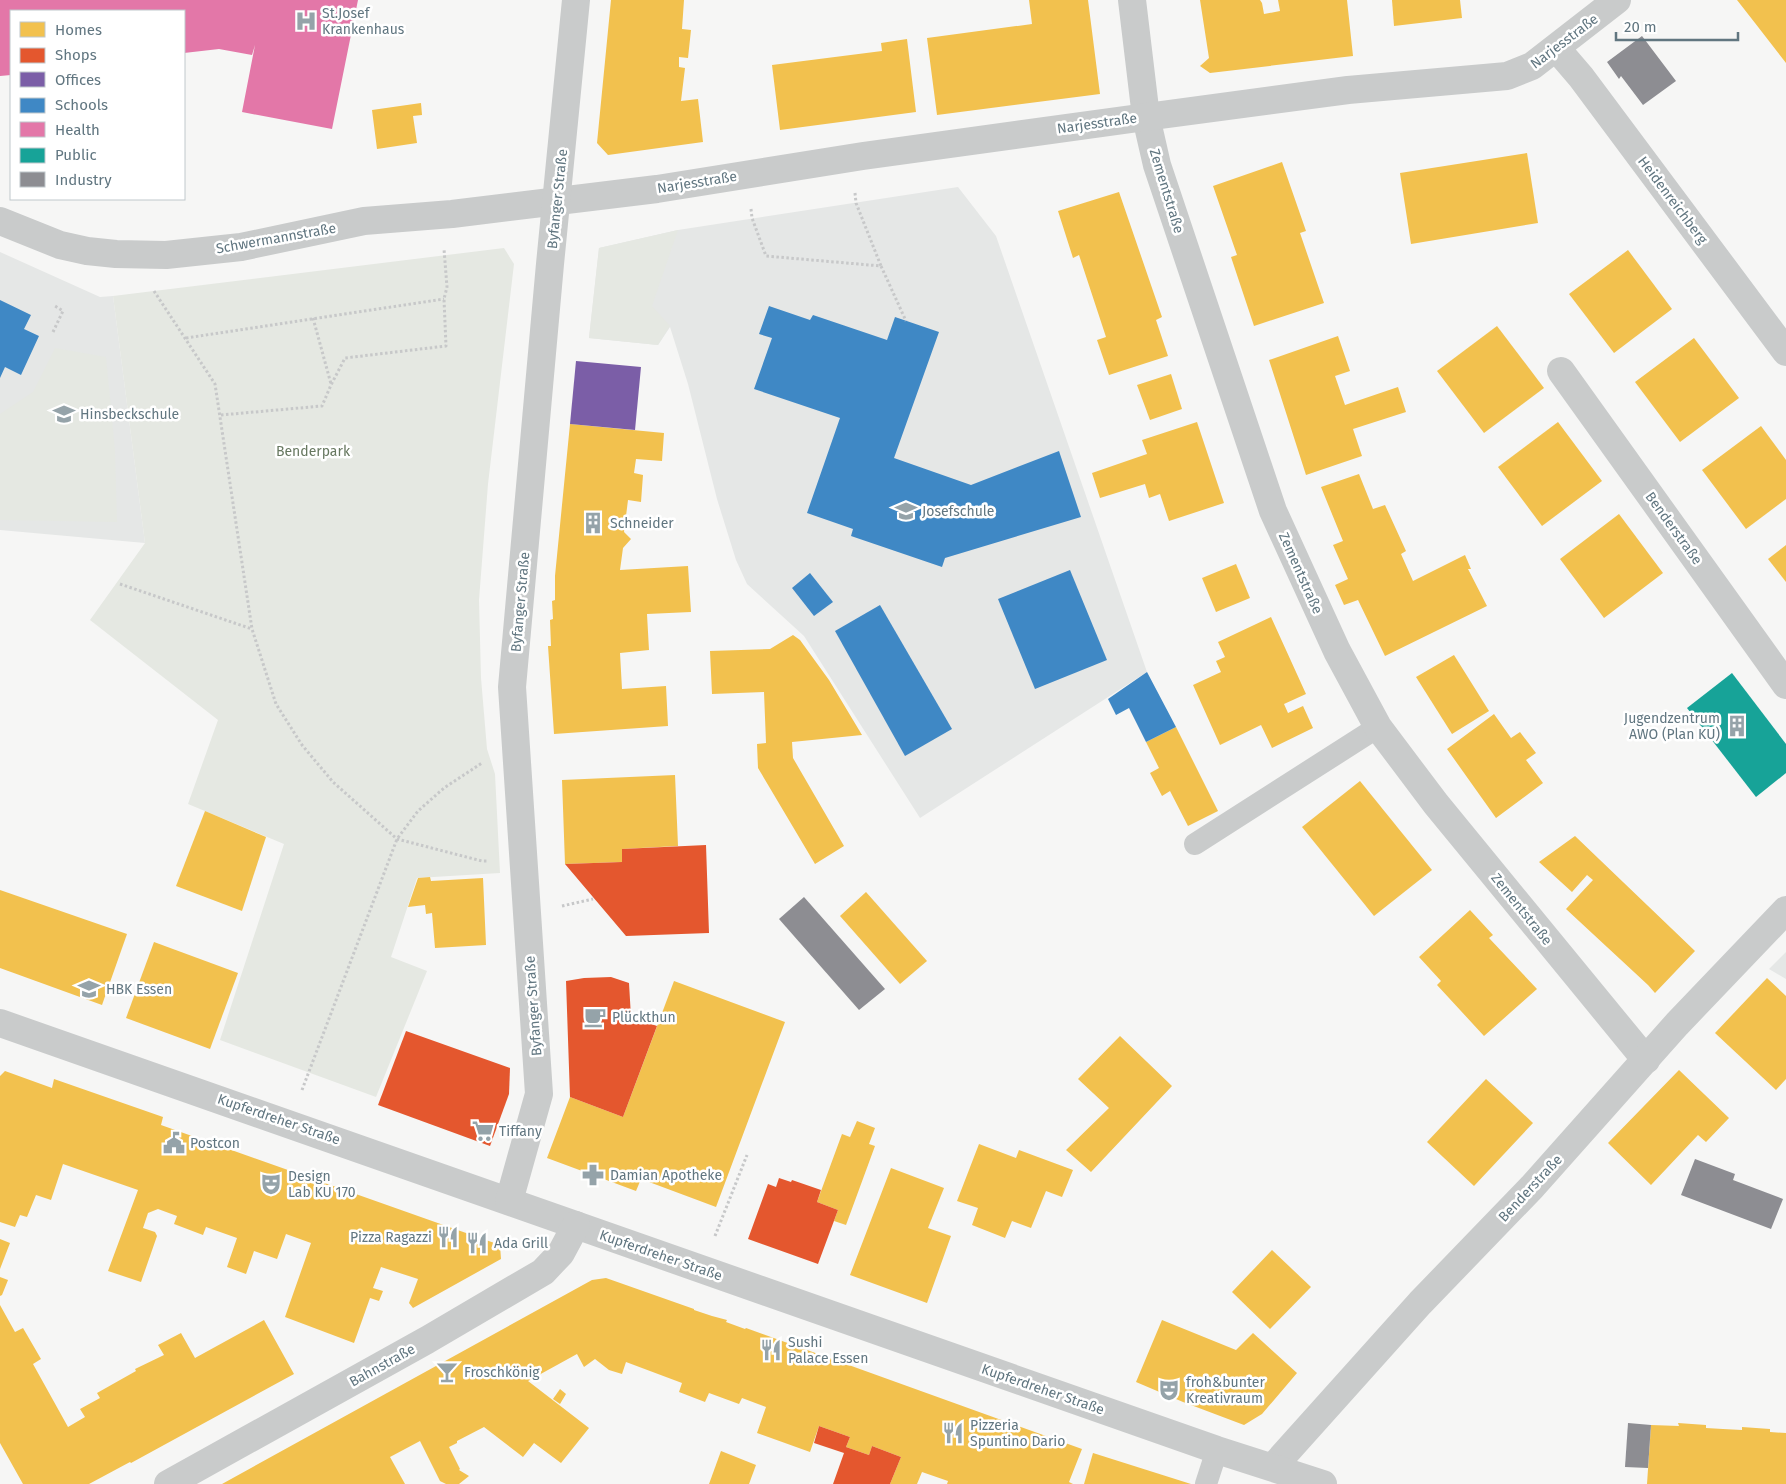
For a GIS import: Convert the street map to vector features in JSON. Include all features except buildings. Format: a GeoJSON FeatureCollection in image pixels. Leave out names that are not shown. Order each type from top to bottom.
{"type":"FeatureCollection","features":[{"type":"Feature","properties":{"kind":"street","name":"Byfanger Straße"},"geometry":{"type":"LineString","coordinates":[[509,1201],[539,1094],[512,687],[576,0]]}},
{"type":"Feature","properties":{"kind":"street","name":"Zementstraße"},"geometry":{"type":"LineString","coordinates":[[1132,0],[1146,117],[1157,165],[1273,510],[1337,651],[1378,727],[1436,804],[1646,1060]]}},
{"type":"Feature","properties":{"kind":"street","name":"Narjesstraße"},"geometry":{"type":"LineString","coordinates":[[556,202],[657,189],[863,156],[1348,90],[1507,76],[1532,66],[1617,0]]}},
{"type":"Feature","properties":{"kind":"street","name":"Heidenreichberg"},"geometry":{"type":"LineString","coordinates":[[1557,48],[1581,77],[1786,352]]}},
{"type":"Feature","properties":{"kind":"street","name":"Schwermannstraße"},"geometry":{"type":"LineString","coordinates":[[0,221],[60,244],[87,252],[166,255],[232,248],[364,221],[452,214],[556,202]]}},
{"type":"Feature","properties":{"kind":"street","name":"Benderstraße"},"geometry":{"type":"LineString","coordinates":[[1561,370],[1786,685]]}},
{"type":"Feature","properties":{"kind":"street","name":"Benderstraße"},"geometry":{"type":"LineString","coordinates":[[1273,1467],[1420,1303],[1532,1187],[1677,1024],[1786,910]]}},
{"type":"Feature","properties":{"kind":"street","name":"Kupferdreher Straße"},"geometry":{"type":"LineString","coordinates":[[0,1023],[289,1122],[422,1171],[1216,1450],[1323,1484]]}},
{"type":"Feature","properties":{"kind":"street","name":"Bahnstraße"},"geometry":{"type":"LineString","coordinates":[[168,1484],[427,1340],[543,1272],[561,1252],[576,1225]]}},
{"type":"Feature","properties":{"kind":"lane"},"geometry":{"type":"LineString","coordinates":[[1195,844],[1378,727]]}},
{"type":"Feature","properties":{"kind":"lane"},"geometry":{"type":"LineString","coordinates":[[1206,1484],[1216,1450]]}},
{"type":"Feature","properties":{"kind":"path"},"geometry":{"type":"LineString","coordinates":[[863,156],[868,189],[854,193],[856,203],[881,266],[906,321]]}},
{"type":"Feature","properties":{"kind":"path"},"geometry":{"type":"LineString","coordinates":[[745,174],[752,218],[766,256],[881,266]]}},
{"type":"Feature","properties":{"kind":"path"},"geometry":{"type":"LineString","coordinates":[[116,254],[143,275],[215,384],[252,629],[276,704],[302,745],[333,782],[397,838],[482,861],[523,859]]}},
{"type":"Feature","properties":{"kind":"path"},"geometry":{"type":"LineString","coordinates":[[221,415],[322,406],[345,358],[446,346],[444,299],[446,274]]}},
{"type":"Feature","properties":{"kind":"path"},"geometry":{"type":"LineString","coordinates":[[186,338],[444,299]]}},
{"type":"Feature","properties":{"kind":"path"},"geometry":{"type":"LineString","coordinates":[[53,332],[63,311],[55,306]]}},
{"type":"Feature","properties":{"kind":"path"},"geometry":{"type":"LineString","coordinates":[[313,318],[331,385]]}},
{"type":"Feature","properties":{"kind":"path"},"geometry":{"type":"LineString","coordinates":[[120,584],[252,629]]}},
{"type":"Feature","properties":{"kind":"path"},"geometry":{"type":"LineString","coordinates":[[289,1122],[397,838],[418,811],[472,768],[490,759],[516,754]]}},
{"type":"Feature","properties":{"kind":"path"},"geometry":{"type":"LineString","coordinates":[[702,1269],[747,1155]]}},
{"type":"Feature","properties":{"kind":"shaded area","name":"Josefschule"},"geometry":{"type":"Polygon","coordinates":[[[958,187],[996,236],[1147,672],[920,818],[804,636],[747,584],[736,560],[717,499],[688,384],[670,327],[658,345],[589,338],[599,248],[678,230],[958,187]]]}},
{"type":"Feature","properties":{"kind":"shaded area","name":"Hinsbeckschule"},"geometry":{"type":"Polygon","coordinates":[[[0,252],[100,297],[113,296],[145,543],[0,530],[0,252]]]}},
{"type":"Feature","properties":{"kind":"shaded area"},"geometry":{"type":"Polygon","coordinates":[[[1786,952],[1786,979],[1769,969],[1786,952]]]}},
{"type":"Feature","properties":{"kind":"green space"},"geometry":{"type":"Polygon","coordinates":[[[678,230],[652,306],[670,326],[658,345],[589,338],[599,248],[678,230]]]}},
{"type":"Feature","properties":{"kind":"green space","name":"Benderpark"},"geometry":{"type":"Polygon","coordinates":[[[504,248],[514,264],[488,484],[479,600],[481,678],[487,749],[495,774],[500,873],[417,878],[391,957],[427,971],[376,1097],[220,1040],[284,844],[188,804],[218,720],[90,620],[145,543],[113,296],[504,248]]]}},
{"type":"Feature","properties":{"kind":"green space"},"geometry":{"type":"Polygon","coordinates":[[[55,348],[106,357],[115,450],[117,522],[0,520],[0,414],[33,392],[55,348]]]}},
{"type":"Feature","properties":{"kind":"place","name":"St.Josef Krankenhaus"},"geometry":{"type":"Point","coordinates":[306,21]}},
{"type":"Feature","properties":{"kind":"place","name":"Hinsbeckschule"},"geometry":{"type":"Point","coordinates":[64,414]}},
{"type":"Feature","properties":{"kind":"place","name":"Josefschule"},"geometry":{"type":"Point","coordinates":[906,511]}},
{"type":"Feature","properties":{"kind":"place","name":"Schneider"},"geometry":{"type":"Point","coordinates":[593,523]}},
{"type":"Feature","properties":{"kind":"place","name":"Jugendzentrum AWO (Plan KU)"},"geometry":{"type":"Point","coordinates":[1737,726]}},
{"type":"Feature","properties":{"kind":"place","name":"HBK Essen"},"geometry":{"type":"Point","coordinates":[89,989]}},
{"type":"Feature","properties":{"kind":"place","name":"Plückthun"},"geometry":{"type":"Point","coordinates":[595,1017]}},
{"type":"Feature","properties":{"kind":"place","name":"Tiffany"},"geometry":{"type":"Point","coordinates":[483,1131]}},
{"type":"Feature","properties":{"kind":"place","name":"Postcon"},"geometry":{"type":"Point","coordinates":[174,1143]}},
{"type":"Feature","properties":{"kind":"place","name":"Damian Apotheke"},"geometry":{"type":"Point","coordinates":[593,1175]}},
{"type":"Feature","properties":{"kind":"place","name":"Design Lab KU 170"},"geometry":{"type":"Point","coordinates":[271,1184]}},
{"type":"Feature","properties":{"kind":"place","name":"Pizza Ragazzi"},"geometry":{"type":"Point","coordinates":[448,1237]}},
{"type":"Feature","properties":{"kind":"place","name":"Ada Grill"},"geometry":{"type":"Point","coordinates":[477,1243]}},
{"type":"Feature","properties":{"kind":"place","name":"Sushi Palace Essen"},"geometry":{"type":"Point","coordinates":[771,1350]}},
{"type":"Feature","properties":{"kind":"place","name":"Froschkönig"},"geometry":{"type":"Point","coordinates":[447,1372]}},
{"type":"Feature","properties":{"kind":"place","name":"froh&bunter Kreativraum"},"geometry":{"type":"Point","coordinates":[1169,1390]}},
{"type":"Feature","properties":{"kind":"place","name":"Pizzeria Spuntino Dario"},"geometry":{"type":"Point","coordinates":[953,1433]}}]}
